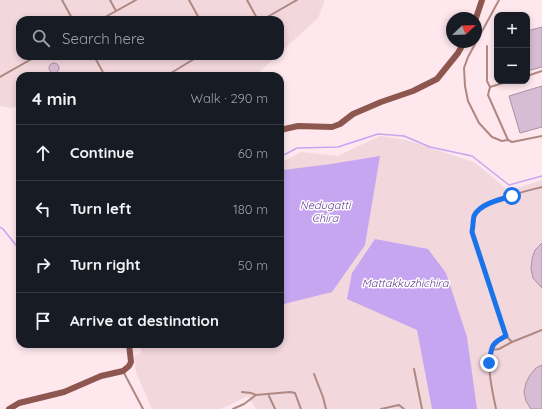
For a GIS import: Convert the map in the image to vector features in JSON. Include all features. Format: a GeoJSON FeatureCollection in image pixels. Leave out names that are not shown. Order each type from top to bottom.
{"type":"FeatureCollection","features":[{"type":"Feature","properties":{"kind":"main road"},"geometry":{"type":"LineString","coordinates":[[478,12],[482,0]]}},
{"type":"Feature","properties":{"kind":"main road"},"geometry":{"type":"LineString","coordinates":[[284,129],[298,126],[332,127],[340,124],[353,114],[380,102],[413,91],[437,79],[461,48]]}},
{"type":"Feature","properties":{"kind":"main road"},"geometry":{"type":"LineString","coordinates":[[9,409],[19,403],[64,392],[101,376],[123,370],[129,366],[131,362],[129,348]]}},
{"type":"Feature","properties":{"kind":"lane"},"geometry":{"type":"LineString","coordinates":[[62,0],[71,16]]}},
{"type":"Feature","properties":{"kind":"lane"},"geometry":{"type":"LineString","coordinates":[[110,0],[116,11]]}},
{"type":"Feature","properties":{"kind":"lane"},"geometry":{"type":"LineString","coordinates":[[107,16],[136,0]]}},
{"type":"Feature","properties":{"kind":"lane"},"geometry":{"type":"LineString","coordinates":[[189,0],[198,16]]}},
{"type":"Feature","properties":{"kind":"lane"},"geometry":{"type":"LineString","coordinates":[[247,0],[256,16]]}},
{"type":"Feature","properties":{"kind":"lane"},"geometry":{"type":"LineString","coordinates":[[269,16],[297,0]]}},
{"type":"Feature","properties":{"kind":"lane"},"geometry":{"type":"LineString","coordinates":[[499,0],[468,57],[464,68],[468,101],[479,122],[492,137],[502,141],[508,140],[512,142],[542,136]]}},
{"type":"Feature","properties":{"kind":"lane"},"geometry":{"type":"LineString","coordinates":[[488,46],[487,81],[490,87],[488,95],[508,140]]}},
{"type":"Feature","properties":{"kind":"lane"},"geometry":{"type":"LineString","coordinates":[[0,77],[30,60]]}},
{"type":"Feature","properties":{"kind":"lane"},"geometry":{"type":"LineString","coordinates":[[96,60],[103,72]]}},
{"type":"Feature","properties":{"kind":"lane"},"geometry":{"type":"LineString","coordinates":[[173,72],[192,60]]}},
{"type":"Feature","properties":{"kind":"lane"},"geometry":{"type":"LineString","coordinates":[[530,75],[542,72]]}},
{"type":"Feature","properties":{"kind":"lane"},"geometry":{"type":"LineString","coordinates":[[490,87],[500,84]]}},
{"type":"Feature","properties":{"kind":"lane"},"geometry":{"type":"LineString","coordinates":[[512,342],[506,336],[472,232],[474,215],[480,208],[495,201],[542,187]]}},
{"type":"Feature","properties":{"kind":"lane"},"geometry":{"type":"LineString","coordinates":[[492,350],[499,349],[542,330]]}},
{"type":"Feature","properties":{"kind":"lane"},"geometry":{"type":"LineString","coordinates":[[496,409],[489,363],[492,347],[496,341],[506,336]]}},
{"type":"Feature","properties":{"kind":"lane"},"geometry":{"type":"LineString","coordinates":[[414,369],[422,409]]}},
{"type":"Feature","properties":{"kind":"lane"},"geometry":{"type":"LineString","coordinates":[[123,370],[143,409]]}},
{"type":"Feature","properties":{"kind":"lane"},"geometry":{"type":"LineString","coordinates":[[314,374],[326,409]]}},
{"type":"Feature","properties":{"kind":"lane"},"geometry":{"type":"LineString","coordinates":[[242,392],[256,395],[295,393],[301,409]]}},
{"type":"Feature","properties":{"kind":"lane"},"geometry":{"type":"LineString","coordinates":[[233,409],[244,404],[256,395]]}},
{"type":"Feature","properties":{"kind":"lane"},"geometry":{"type":"LineString","coordinates":[[269,395],[275,409]]}},
{"type":"Feature","properties":{"kind":"lane"},"geometry":{"type":"LineString","coordinates":[[380,409],[395,408],[399,405],[404,409]]}},
{"type":"Feature","properties":{"kind":"shaded area"},"geometry":{"type":"Polygon","coordinates":[[[0,0],[325,0],[318,18],[284,49],[284,16],[16,16],[16,60],[272,60],[259,72],[16,72],[16,106],[12,108],[0,106],[0,0]]]}},
{"type":"Feature","properties":{"kind":"shaded area"},"geometry":{"type":"Polygon","coordinates":[[[380,136],[406,140],[474,162],[509,191],[542,180],[542,409],[256,409],[248,396],[221,409],[152,409],[136,372],[134,356],[141,353],[140,348],[284,348],[284,161],[301,152],[338,156],[380,136]]]}},
{"type":"Feature","properties":{"kind":"water","name":"Nedugatti Chira"},"geometry":{"type":"Polygon","coordinates":[[[380,156],[365,245],[332,292],[284,304],[284,170],[380,156]]]}},
{"type":"Feature","properties":{"kind":"water","name":"Mattakkuzhichira"},"geometry":{"type":"Polygon","coordinates":[[[375,239],[428,249],[446,273],[467,337],[477,409],[432,409],[417,330],[347,299],[352,273],[375,239]]]}},
{"type":"Feature","properties":{"kind":"building"},"geometry":{"type":"Polygon","coordinates":[[[542,27],[542,67],[530,70],[530,48],[530,30],[542,27]]]}},
{"type":"Feature","properties":{"kind":"building"},"geometry":{"type":"Polygon","coordinates":[[[56,63],[59,66],[58,72],[50,72],[50,64],[56,63]]]}},
{"type":"Feature","properties":{"kind":"building"},"geometry":{"type":"Polygon","coordinates":[[[542,86],[542,127],[520,133],[509,96],[542,86]]]}},
{"type":"Feature","properties":{"kind":"building"},"geometry":{"type":"Polygon","coordinates":[[[542,243],[542,288],[533,278],[531,269],[535,250],[542,243]]]}},
{"type":"Feature","properties":{"kind":"building"},"geometry":{"type":"Polygon","coordinates":[[[542,365],[542,409],[531,409],[526,401],[524,392],[526,383],[536,368],[542,365]]]}},
{"type":"Feature","properties":{"kind":"waterway"},"geometry":{"type":"LineString","coordinates":[[284,155],[297,148],[338,147],[378,134],[404,136],[430,147],[472,156],[509,185],[542,176]]}},
{"type":"Feature","properties":{"kind":"waterway"},"geometry":{"type":"LineString","coordinates":[[0,227],[16,245]]}},
{"type":"Feature","properties":{"kind":"route"},"geometry":{"type":"LineString","coordinates":[[489,363],[492,347],[496,341],[506,336],[472,232],[474,215],[480,208],[495,201],[512,196]]}}]}
